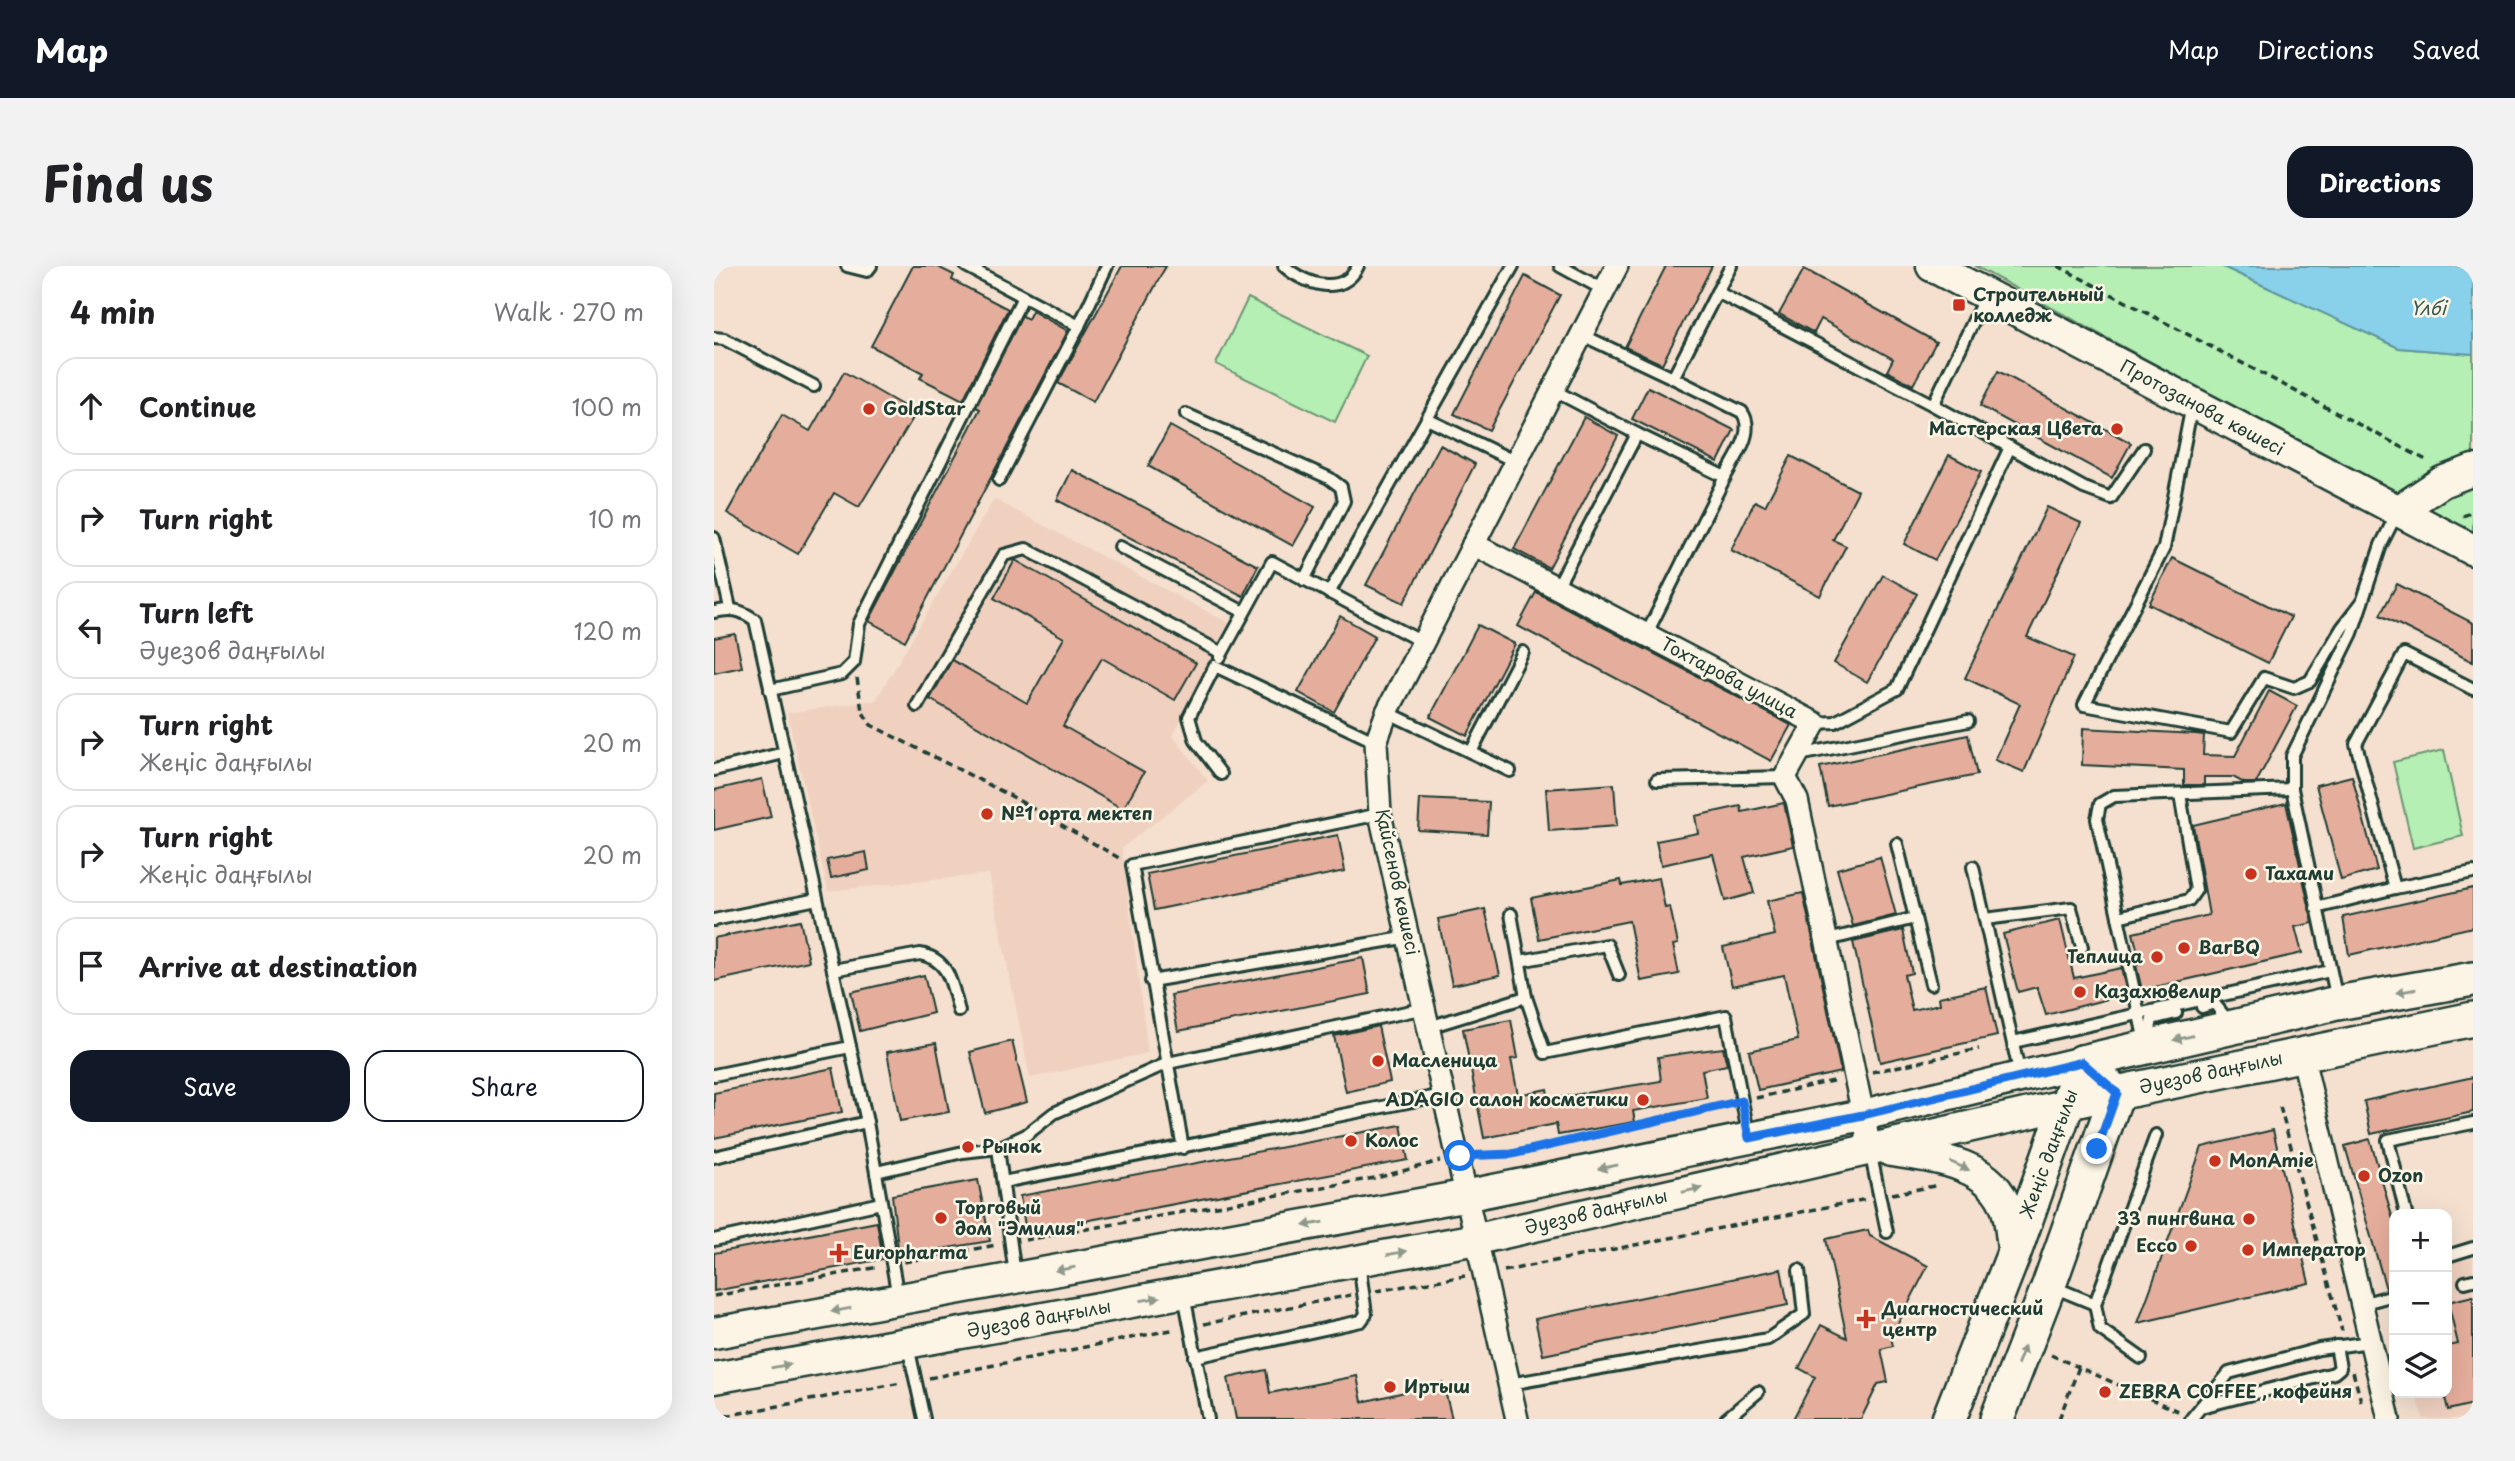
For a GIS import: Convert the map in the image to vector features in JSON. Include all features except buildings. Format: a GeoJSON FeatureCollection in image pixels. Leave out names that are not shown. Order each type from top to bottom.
{"type":"FeatureCollection","features":[{"type":"Feature","properties":{"kind":"main road","name":"Протозанова көшесі"},"geometry":{"type":"LineString","coordinates":[[1932,266],[2473,550]]}},
{"type":"Feature","properties":{"kind":"main road"},"geometry":{"type":"LineString","coordinates":[[2398,511],[2442,482],[2473,470]]}},
{"type":"Feature","properties":{"kind":"main road"},"geometry":{"type":"LineString","coordinates":[[714,1333],[1469,1195],[1863,1115],[2233,1027],[2334,987],[2473,979]]}},
{"type":"Feature","properties":{"kind":"main road","name":"Әуезов даңғылы"},"geometry":{"type":"LineString","coordinates":[[714,1378],[1477,1239],[2067,1104],[2473,1019]]}},
{"type":"Feature","properties":{"kind":"main road","name":"Жеңіс даңғылы"},"geometry":{"type":"LineString","coordinates":[[1949,1419],[2014,1253],[2082,1062],[2117,1093]]}},
{"type":"Feature","properties":{"kind":"main road"},"geometry":{"type":"LineString","coordinates":[[1997,1419],[2049,1285],[2117,1093]]}},
{"type":"Feature","properties":{"kind":"main road"},"geometry":{"type":"LineString","coordinates":[[1762,1136],[1783,1169]]}},
{"type":"Feature","properties":{"kind":"main road"},"geometry":{"type":"LineString","coordinates":[[1870,1148],[1943,1158],[1981,1176],[1996,1189],[2006,1209],[2014,1253]]}},
{"type":"Feature","properties":{"kind":"main road"},"geometry":{"type":"LineString","coordinates":[[899,1300],[908,1343]]}},
{"type":"Feature","properties":{"kind":"street","name":"Қайсенов көшесі"},"geometry":{"type":"LineString","coordinates":[[1517,1419],[1469,1195],[1443,1094],[1380,814],[1376,742],[1387,712],[1422,642],[1617,266]]}},
{"type":"Feature","properties":{"kind":"street","name":"Тохтарова улица"},"geometry":{"type":"LineString","coordinates":[[1472,544],[1815,723],[1786,777]]}},
{"type":"Feature","properties":{"kind":"street"},"geometry":{"type":"LineString","coordinates":[[1786,777],[1797,800],[1870,1148]]}},
{"type":"Feature","properties":{"kind":"street"},"geometry":{"type":"LineString","coordinates":[[2302,1054],[2389,1419]]}},
{"type":"Feature","properties":{"kind":"lane"},"geometry":{"type":"LineString","coordinates":[[847,266],[867,271],[871,266]]}},
{"type":"Feature","properties":{"kind":"lane"},"geometry":{"type":"LineString","coordinates":[[966,266],[1079,326]]}},
{"type":"Feature","properties":{"kind":"lane"},"geometry":{"type":"LineString","coordinates":[[999,480],[1107,266]]}},
{"type":"Feature","properties":{"kind":"lane"},"geometry":{"type":"LineString","coordinates":[[1284,266],[1328,287],[1342,285],[1358,266]]}},
{"type":"Feature","properties":{"kind":"lane"},"geometry":{"type":"LineString","coordinates":[[1329,593],[1513,266]]}},
{"type":"Feature","properties":{"kind":"lane"},"geometry":{"type":"LineString","coordinates":[[1560,266],[1604,290]]}},
{"type":"Feature","properties":{"kind":"lane"},"geometry":{"type":"LineString","coordinates":[[1673,378],[1731,266]]}},
{"type":"Feature","properties":{"kind":"lane"},"geometry":{"type":"LineString","coordinates":[[1717,292],[2084,488],[2111,498],[2144,449]]}},
{"type":"Feature","properties":{"kind":"lane"},"geometry":{"type":"LineString","coordinates":[[1933,405],[1986,294]]}},
{"type":"Feature","properties":{"kind":"lane"},"geometry":{"type":"LineString","coordinates":[[770,690],[842,674],[854,662],[859,624],[1023,297]]}},
{"type":"Feature","properties":{"kind":"lane"},"geometry":{"type":"LineString","coordinates":[[1582,335],[1742,412],[1748,420],[1748,431],[1646,635]]}},
{"type":"Feature","properties":{"kind":"lane"},"geometry":{"type":"LineString","coordinates":[[714,338],[724,339],[814,387]]}},
{"type":"Feature","properties":{"kind":"lane"},"geometry":{"type":"LineString","coordinates":[[1553,390],[1637,435],[1725,477]]}},
{"type":"Feature","properties":{"kind":"lane"},"geometry":{"type":"LineString","coordinates":[[2192,402],[2164,548],[2084,705],[2231,732],[2264,678],[2294,688],[2310,681],[2342,628],[2362,602]]}},
{"type":"Feature","properties":{"kind":"lane"},"geometry":{"type":"LineString","coordinates":[[1186,414],[1329,478],[1341,487],[1344,501],[1304,580]]}},
{"type":"Feature","properties":{"kind":"lane"},"geometry":{"type":"LineString","coordinates":[[1427,419],[1516,462]]}},
{"type":"Feature","properties":{"kind":"lane"},"geometry":{"type":"LineString","coordinates":[[1556,589],[1637,435]]}},
{"type":"Feature","properties":{"kind":"lane"},"geometry":{"type":"LineString","coordinates":[[1815,723],[1835,722],[1897,689],[2010,447]]}},
{"type":"Feature","properties":{"kind":"lane"},"geometry":{"type":"LineString","coordinates":[[2013,1042],[2139,1014],[2334,987],[2292,789],[2292,757],[2352,633],[2381,545],[2398,511]]}},
{"type":"Feature","properties":{"kind":"lane"},"geometry":{"type":"LineString","coordinates":[[714,538],[730,608]]}},
{"type":"Feature","properties":{"kind":"lane"},"geometry":{"type":"LineString","coordinates":[[1120,547],[1244,612]]}},
{"type":"Feature","properties":{"kind":"lane"},"geometry":{"type":"LineString","coordinates":[[916,706],[1004,555],[1026,549],[1222,653]]}},
{"type":"Feature","properties":{"kind":"lane"},"geometry":{"type":"LineString","coordinates":[[1221,775],[1196,741],[1189,716],[1272,562],[1422,642]]}},
{"type":"Feature","properties":{"kind":"lane"},"geometry":{"type":"LineString","coordinates":[[714,612],[730,608],[743,611],[755,620],[867,1122],[899,1300]]}},
{"type":"Feature","properties":{"kind":"lane"},"geometry":{"type":"LineString","coordinates":[[1471,752],[1523,652]]}},
{"type":"Feature","properties":{"kind":"lane"},"geometry":{"type":"LineString","coordinates":[[2395,888],[2356,744],[2404,654],[2473,690]]}},
{"type":"Feature","properties":{"kind":"lane"},"geometry":{"type":"LineString","coordinates":[[1215,666],[1376,742]]}},
{"type":"Feature","properties":{"kind":"lane"},"geometry":{"type":"LineString","coordinates":[[1387,712],[1510,771]]}},
{"type":"Feature","properties":{"kind":"lane"},"geometry":{"type":"LineString","coordinates":[[1797,755],[1968,721]]}},
{"type":"Feature","properties":{"kind":"lane"},"geometry":{"type":"LineString","coordinates":[[714,770],[784,753]]}},
{"type":"Feature","properties":{"kind":"lane"},"geometry":{"type":"LineString","coordinates":[[1657,780],[1786,777]]}},
{"type":"Feature","properties":{"kind":"lane"},"geometry":{"type":"LineString","coordinates":[[2147,1047],[2097,819],[2100,804],[2114,796],[2292,789]]}},
{"type":"Feature","properties":{"kind":"lane"},"geometry":{"type":"LineString","coordinates":[[2118,917],[2189,900],[2196,890],[2180,794]]}},
{"type":"Feature","properties":{"kind":"lane"},"geometry":{"type":"LineString","coordinates":[[1183,1148],[1132,865],[1380,814]]}},
{"type":"Feature","properties":{"kind":"lane"},"geometry":{"type":"LineString","coordinates":[[1897,844],[1931,984]]}},
{"type":"Feature","properties":{"kind":"lane"},"geometry":{"type":"LineString","coordinates":[[1973,867],[2021,1078]]}},
{"type":"Feature","properties":{"kind":"lane"},"geometry":{"type":"LineString","coordinates":[[2316,908],[2473,872]]}},
{"type":"Feature","properties":{"kind":"lane"},"geometry":{"type":"LineString","coordinates":[[714,920],[817,899]]}},
{"type":"Feature","properties":{"kind":"lane"},"geometry":{"type":"LineString","coordinates":[[1985,919],[2071,908],[2082,947]]}},
{"type":"Feature","properties":{"kind":"lane"},"geometry":{"type":"LineString","coordinates":[[1511,914],[1526,997],[1545,1053],[1726,1016],[1742,1101],[1762,1136]]}},
{"type":"Feature","properties":{"kind":"lane"},"geometry":{"type":"LineString","coordinates":[[1828,940],[1915,918]]}},
{"type":"Feature","properties":{"kind":"lane"},"geometry":{"type":"LineString","coordinates":[[1151,981],[1409,937]]}},
{"type":"Feature","properties":{"kind":"lane"},"geometry":{"type":"LineString","coordinates":[[1520,961],[1607,945],[1619,975]]}},
{"type":"Feature","properties":{"kind":"lane"},"geometry":{"type":"LineString","coordinates":[[833,970],[920,954],[934,956],[947,969],[959,1011]]}},
{"type":"Feature","properties":{"kind":"lane"},"geometry":{"type":"LineString","coordinates":[[876,1172],[963,1152],[998,1148],[1026,1135],[1054,1113],[1168,1063],[1427,1018],[1526,997]]}},
{"type":"Feature","properties":{"kind":"lane"},"geometry":{"type":"LineString","coordinates":[[714,1075],[850,1047]]}},
{"type":"Feature","properties":{"kind":"lane"},"geometry":{"type":"LineString","coordinates":[[1003,1182],[1443,1094]]}},
{"type":"Feature","properties":{"kind":"lane"},"geometry":{"type":"LineString","coordinates":[[714,1157],[867,1122]]}},
{"type":"Feature","properties":{"kind":"lane"},"geometry":{"type":"LineString","coordinates":[[2405,1209],[2388,1140],[2473,1123]]}},
{"type":"Feature","properties":{"kind":"lane"},"geometry":{"type":"LineString","coordinates":[[2141,1358],[2100,1329],[2095,1304],[2156,1135]]}},
{"type":"Feature","properties":{"kind":"lane"},"geometry":{"type":"LineString","coordinates":[[998,1148],[1015,1278]]}},
{"type":"Feature","properties":{"kind":"lane"},"geometry":{"type":"LineString","coordinates":[[1870,1148],[1887,1232]]}},
{"type":"Feature","properties":{"kind":"lane"},"geometry":{"type":"LineString","coordinates":[[714,1240],[881,1203]]}},
{"type":"Feature","properties":{"kind":"lane"},"geometry":{"type":"LineString","coordinates":[[2452,1254],[2473,1248]]}},
{"type":"Feature","properties":{"kind":"lane"},"geometry":{"type":"LineString","coordinates":[[1195,1357],[1361,1321],[1366,1314],[1358,1261]]}},
{"type":"Feature","properties":{"kind":"lane"},"geometry":{"type":"LineString","coordinates":[[1509,1384],[1768,1339],[1804,1314],[1799,1270]]}},
{"type":"Feature","properties":{"kind":"lane"},"geometry":{"type":"LineString","coordinates":[[2049,1285],[2095,1304]]}},
{"type":"Feature","properties":{"kind":"lane"},"geometry":{"type":"LineString","coordinates":[[1183,1292],[1208,1419]]}},
{"type":"Feature","properties":{"kind":"lane"},"geometry":{"type":"LineString","coordinates":[[2361,1304],[2389,1296]]}},
{"type":"Feature","properties":{"kind":"lane"},"geometry":{"type":"LineString","coordinates":[[2192,1418],[2229,1373],[2341,1345],[2370,1342]]}},
{"type":"Feature","properties":{"kind":"lane"},"geometry":{"type":"LineString","coordinates":[[908,1343],[924,1419]]}},
{"type":"Feature","properties":{"kind":"lane"},"geometry":{"type":"LineString","coordinates":[[2201,1407],[2334,1373],[2340,1367],[2341,1345]]}},
{"type":"Feature","properties":{"kind":"lane"},"geometry":{"type":"LineString","coordinates":[[1726,1419],[1758,1392]]}},
{"type":"Feature","properties":{"kind":"path"},"geometry":{"type":"LineString","coordinates":[[2059,266],[2428,461]]}},
{"type":"Feature","properties":{"kind":"path"},"geometry":{"type":"LineString","coordinates":[[2463,516],[2473,512]]}},
{"type":"Feature","properties":{"kind":"path"},"geometry":{"type":"LineString","coordinates":[[854,662],[862,711],[871,725],[1011,796],[1132,865]]}},
{"type":"Feature","properties":{"kind":"path"},"geometry":{"type":"LineString","coordinates":[[714,1296],[1380,1177],[1460,1156],[1512,1154],[1979,1049]]}},
{"type":"Feature","properties":{"kind":"path"},"geometry":{"type":"LineString","coordinates":[[2280,1107],[2341,1345],[2361,1401]]}},
{"type":"Feature","properties":{"kind":"path"},"geometry":{"type":"LineString","coordinates":[[2051,1355],[2192,1418]]}},
{"type":"Feature","properties":{"kind":"path"},"geometry":{"type":"LineString","coordinates":[[2059,1419],[2079,1367]]}},
{"type":"Feature","properties":{"kind":"shaded area","name":"№1 орта мектеп"},"geometry":{"type":"Polygon","coordinates":[[[994,499],[1229,623],[1173,736],[1208,781],[1122,848],[1148,1053],[1030,1078],[989,874],[828,891],[787,713],[876,700],[994,499]]]}},
{"type":"Feature","properties":{"kind":"shaded area"},"geometry":{"type":"Polygon","coordinates":[[[2473,1258],[2473,1419],[2423,1419],[2417,1398],[2452,1398],[2452,1263],[2473,1258]]]}},
{"type":"Feature","properties":{"kind":"green space"},"geometry":{"type":"Polygon","coordinates":[[[1975,266],[2221,266],[2399,348],[2473,354],[2473,538],[1975,266]]]}},
{"type":"Feature","properties":{"kind":"green space"},"geometry":{"type":"Polygon","coordinates":[[[1248,298],[1367,356],[1335,422],[1216,364],[1248,298]]]}},
{"type":"Feature","properties":{"kind":"green space"},"geometry":{"type":"Polygon","coordinates":[[[2444,750],[2463,836],[2413,848],[2393,762],[2444,750]]]}},
{"type":"Feature","properties":{"kind":"water","name":"Үлбі"},"geometry":{"type":"Polygon","coordinates":[[[2221,266],[2473,266],[2473,354],[2399,348],[2221,266]]]}},
{"type":"Feature","properties":{"kind":"place","name":"Строительный колледж"},"geometry":{"type":"Point","coordinates":[1959,305]}},
{"type":"Feature","properties":{"kind":"place","name":"GoldStar"},"geometry":{"type":"Point","coordinates":[869,409]}},
{"type":"Feature","properties":{"kind":"place","name":"Мастерская Цвета"},"geometry":{"type":"Point","coordinates":[2117,429]}},
{"type":"Feature","properties":{"kind":"place","name":"№1 орта мектеп"},"geometry":{"type":"Point","coordinates":[987,814]}},
{"type":"Feature","properties":{"kind":"place","name":"Тахами"},"geometry":{"type":"Point","coordinates":[2251,874]}},
{"type":"Feature","properties":{"kind":"place","name":"BarBQ"},"geometry":{"type":"Point","coordinates":[2184,948]}},
{"type":"Feature","properties":{"kind":"place","name":"Теплица"},"geometry":{"type":"Point","coordinates":[2157,957]}},
{"type":"Feature","properties":{"kind":"place","name":"Казахювелир"},"geometry":{"type":"Point","coordinates":[2080,992]}},
{"type":"Feature","properties":{"kind":"place","name":"Масленица"},"geometry":{"type":"Point","coordinates":[1378,1061]}},
{"type":"Feature","properties":{"kind":"place","name":"ADAGIO салон косметики"},"geometry":{"type":"Point","coordinates":[1643,1100]}},
{"type":"Feature","properties":{"kind":"place","name":"Колос"},"geometry":{"type":"Point","coordinates":[1351,1141]}},
{"type":"Feature","properties":{"kind":"place","name":"Рынок"},"geometry":{"type":"Point","coordinates":[968,1147]}},
{"type":"Feature","properties":{"kind":"place","name":"MonAmie"},"geometry":{"type":"Point","coordinates":[2215,1161]}},
{"type":"Feature","properties":{"kind":"place","name":"Ozon"},"geometry":{"type":"Point","coordinates":[2364,1176]}},
{"type":"Feature","properties":{"kind":"place","name":"Торговый дом \"Эмилия\""},"geometry":{"type":"Point","coordinates":[941,1218]}},
{"type":"Feature","properties":{"kind":"place","name":"33 пингвина"},"geometry":{"type":"Point","coordinates":[2249,1219]}},
{"type":"Feature","properties":{"kind":"place","name":"Ecco"},"geometry":{"type":"Point","coordinates":[2191,1246]}},
{"type":"Feature","properties":{"kind":"place","name":"Император"},"geometry":{"type":"Point","coordinates":[2248,1250]}},
{"type":"Feature","properties":{"kind":"place","name":"Europharma"},"geometry":{"type":"Point","coordinates":[839,1253]}},
{"type":"Feature","properties":{"kind":"place","name":"Диагностический центр"},"geometry":{"type":"Point","coordinates":[1866,1319]}},
{"type":"Feature","properties":{"kind":"place","name":"Иртыш"},"geometry":{"type":"Point","coordinates":[1390,1387]}},
{"type":"Feature","properties":{"kind":"place","name":"ZEBRA COFFEE , кофейня"},"geometry":{"type":"Point","coordinates":[2105,1392]}},
{"type":"Feature","properties":{"kind":"route"},"geometry":{"type":"LineString","coordinates":[[1460,1156],[1512,1154],[1742,1101],[1749,1138],[1863,1115],[2082,1062],[2117,1093],[2097,1149]]}}]}
